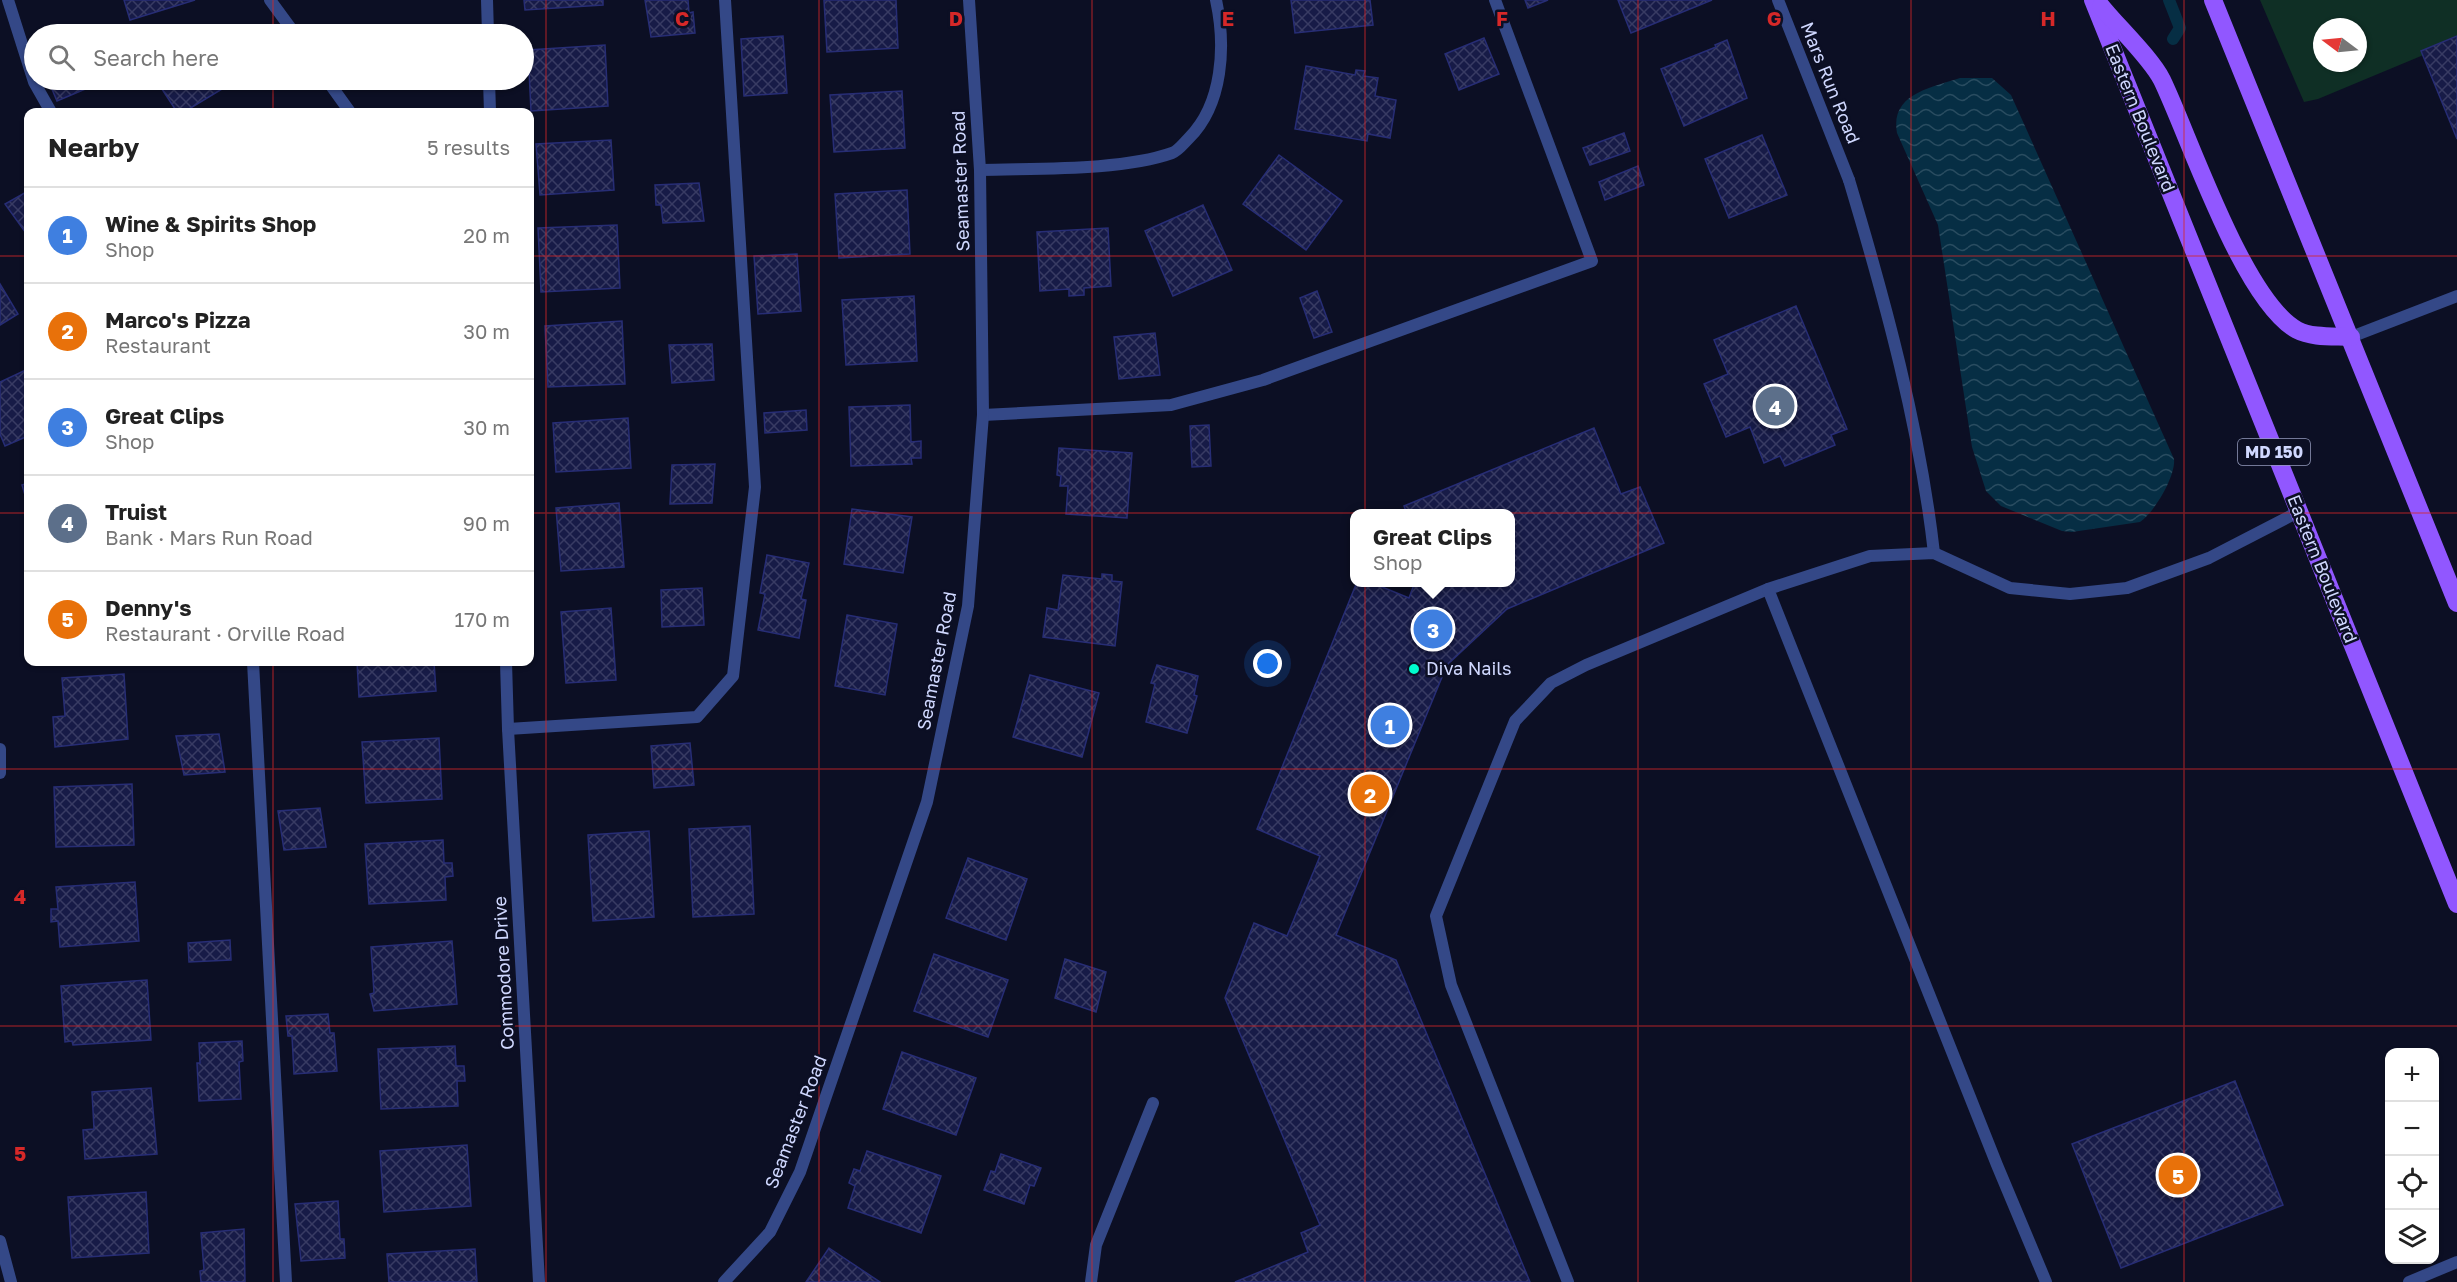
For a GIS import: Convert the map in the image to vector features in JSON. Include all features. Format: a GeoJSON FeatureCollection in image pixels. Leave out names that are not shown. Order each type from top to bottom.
{"type":"FeatureCollection","features":[{"type":"Feature","properties":{"kind":"main road"},"geometry":{"type":"LineString","coordinates":[[2094,0],[2160,77],[2210,192],[2265,300],[2297,330],[2319,336],[2351,337]]}},
{"type":"Feature","properties":{"kind":"main road","name":"Eastern Boulevard"},"geometry":{"type":"LineString","coordinates":[[2094,0],[2457,904]]}},
{"type":"Feature","properties":{"kind":"main road"},"geometry":{"type":"LineString","coordinates":[[2213,0],[2457,603]]}},
{"type":"Feature","properties":{"kind":"street"},"geometry":{"type":"LineString","coordinates":[[8,0],[24,50]]}},
{"type":"Feature","properties":{"kind":"street"},"geometry":{"type":"LineString","coordinates":[[270,0],[288,24]]}},
{"type":"Feature","properties":{"kind":"street"},"geometry":{"type":"LineString","coordinates":[[487,0],[488,24]]}},
{"type":"Feature","properties":{"kind":"street"},"geometry":{"type":"LineString","coordinates":[[508,729],[697,717],[733,676],[755,487],[725,0]]}},
{"type":"Feature","properties":{"kind":"street","name":"Seamaster Road"},"geometry":{"type":"LineString","coordinates":[[724,1282],[770,1232],[800,1172],[927,802],[968,606],[983,415],[980,171],[969,0]]}},
{"type":"Feature","properties":{"kind":"street"},"geometry":{"type":"LineString","coordinates":[[980,171],[1112,165],[1174,153],[1203,124],[1218,83],[1220,15],[1216,0]]}},
{"type":"Feature","properties":{"kind":"street"},"geometry":{"type":"LineString","coordinates":[[983,415],[1171,405],[1263,380],[1592,261],[1495,0]]}},
{"type":"Feature","properties":{"kind":"street","name":"Mars Run Road"},"geometry":{"type":"LineString","coordinates":[[1778,0],[1849,180],[1874,265],[1925,480],[1934,553]]}},
{"type":"Feature","properties":{"kind":"street"},"geometry":{"type":"LineString","coordinates":[[39,90],[49,108]]}},
{"type":"Feature","properties":{"kind":"street"},"geometry":{"type":"LineString","coordinates":[[334,90],[347,108]]}},
{"type":"Feature","properties":{"kind":"street"},"geometry":{"type":"LineString","coordinates":[[489,90],[490,108]]}},
{"type":"Feature","properties":{"kind":"street"},"geometry":{"type":"LineString","coordinates":[[2351,337],[2457,296]]}},
{"type":"Feature","properties":{"kind":"street"},"geometry":{"type":"LineString","coordinates":[[1568,1282],[1451,985],[1436,916],[1515,721],[1551,683],[1586,664],[1768,589],[1870,556],[1934,553],[2010,588],[2070,594],[2127,588],[2209,558],[2298,512]]}},
{"type":"Feature","properties":{"kind":"street"},"geometry":{"type":"LineString","coordinates":[[1768,589],[1997,1165],[2046,1282]]}},
{"type":"Feature","properties":{"kind":"street"},"geometry":{"type":"LineString","coordinates":[[254,666],[285,1282]]}},
{"type":"Feature","properties":{"kind":"street","name":"Commodore Drive"},"geometry":{"type":"LineString","coordinates":[[506,666],[539,1282]]}},
{"type":"Feature","properties":{"kind":"street"},"geometry":{"type":"LineString","coordinates":[[0,749],[0,773]]}},
{"type":"Feature","properties":{"kind":"street"},"geometry":{"type":"LineString","coordinates":[[1091,1282],[1096,1245],[1154,1102]]}},
{"type":"Feature","properties":{"kind":"street"},"geometry":{"type":"LineString","coordinates":[[0,1241],[11,1282]]}},
{"type":"Feature","properties":{"kind":"street"},"geometry":{"type":"LineString","coordinates":[[2409,1282],[2457,1262]]}},
{"type":"Feature","properties":{"kind":"green space"},"geometry":{"type":"Polygon","coordinates":[[[2260,0],[2457,0],[2457,41],[2318,99],[2304,102],[2260,0]]]}},
{"type":"Feature","properties":{"kind":"water"},"geometry":{"type":"Polygon","coordinates":[[[1960,78],[1992,78],[2011,95],[2174,459],[2172,475],[2163,494],[2152,511],[2140,522],[2072,532],[2062,531],[2001,506],[1986,491],[1972,447],[1938,225],[1897,133],[1896,120],[1906,101],[1915,95],[1960,78]]]}},
{"type":"Feature","properties":{"kind":"building"},"geometry":{"type":"Polygon","coordinates":[[[124,0],[195,0],[130,20],[124,0]]]}},
{"type":"Feature","properties":{"kind":"building"},"geometry":{"type":"Polygon","coordinates":[[[524,0],[603,0],[603,5],[525,10],[524,0]]]}},
{"type":"Feature","properties":{"kind":"building"},"geometry":{"type":"Polygon","coordinates":[[[645,0],[688,0],[689,13],[693,12],[695,33],[651,37],[645,0]]]}},
{"type":"Feature","properties":{"kind":"building"},"geometry":{"type":"Polygon","coordinates":[[[824,0],[896,0],[898,48],[827,52],[824,0]]]}},
{"type":"Feature","properties":{"kind":"building"},"geometry":{"type":"Polygon","coordinates":[[[1291,0],[1370,0],[1373,25],[1295,33],[1291,0]]]}},
{"type":"Feature","properties":{"kind":"building"},"geometry":{"type":"Polygon","coordinates":[[[1525,0],[1548,0],[1528,8],[1525,0]]]}},
{"type":"Feature","properties":{"kind":"building"},"geometry":{"type":"Polygon","coordinates":[[[1618,0],[1712,0],[1631,33],[1618,0]]]}},
{"type":"Feature","properties":{"kind":"building"},"geometry":{"type":"Polygon","coordinates":[[[783,36],[787,93],[744,96],[741,39],[783,36]]]}},
{"type":"Feature","properties":{"kind":"building"},"geometry":{"type":"Polygon","coordinates":[[[2457,36],[2457,139],[2421,51],[2457,36]]]}},
{"type":"Feature","properties":{"kind":"building"},"geometry":{"type":"Polygon","coordinates":[[[1484,38],[1499,74],[1459,90],[1445,54],[1484,38]]]}},
{"type":"Feature","properties":{"kind":"building"},"geometry":{"type":"Polygon","coordinates":[[[1727,40],[1747,98],[1684,126],[1661,69],[1716,47],[1715,45],[1727,40]]]}},
{"type":"Feature","properties":{"kind":"building"},"geometry":{"type":"Polygon","coordinates":[[[605,45],[608,106],[534,111],[534,108],[531,108],[530,90],[534,90],[534,50],[605,45]]]}},
{"type":"Feature","properties":{"kind":"building"},"geometry":{"type":"Polygon","coordinates":[[[1306,66],[1355,75],[1356,70],[1365,71],[1363,76],[1378,78],[1375,96],[1396,100],[1390,138],[1368,134],[1367,141],[1295,129],[1306,66]]]}},
{"type":"Feature","properties":{"kind":"building"},"geometry":{"type":"Polygon","coordinates":[[[52,90],[83,90],[57,101],[52,90]]]}},
{"type":"Feature","properties":{"kind":"building"},"geometry":{"type":"Polygon","coordinates":[[[163,90],[220,90],[191,108],[174,108],[163,90]]]}},
{"type":"Feature","properties":{"kind":"building"},"geometry":{"type":"Polygon","coordinates":[[[902,91],[905,148],[834,152],[830,95],[902,91]]]}},
{"type":"Feature","properties":{"kind":"building"},"geometry":{"type":"Polygon","coordinates":[[[1624,133],[1630,151],[1590,165],[1583,148],[1624,133]]]}},
{"type":"Feature","properties":{"kind":"building"},"geometry":{"type":"Polygon","coordinates":[[[1762,135],[1787,195],[1729,218],[1705,159],[1762,135]]]}},
{"type":"Feature","properties":{"kind":"building"},"geometry":{"type":"Polygon","coordinates":[[[611,140],[614,190],[540,195],[536,144],[611,140]]]}},
{"type":"Feature","properties":{"kind":"building"},"geometry":{"type":"Polygon","coordinates":[[[1279,155],[1342,201],[1306,250],[1243,204],[1279,155]]]}},
{"type":"Feature","properties":{"kind":"building"},"geometry":{"type":"Polygon","coordinates":[[[1638,166],[1644,185],[1605,200],[1599,182],[1638,166]]]}},
{"type":"Feature","properties":{"kind":"building"},"geometry":{"type":"Polygon","coordinates":[[[699,183],[704,221],[663,223],[661,205],[656,205],[655,185],[699,183]]]}},
{"type":"Feature","properties":{"kind":"building"},"geometry":{"type":"Polygon","coordinates":[[[907,190],[910,254],[839,258],[835,194],[907,190]]]}},
{"type":"Feature","properties":{"kind":"building"},"geometry":{"type":"Polygon","coordinates":[[[24,193],[24,230],[5,204],[24,193]]]}},
{"type":"Feature","properties":{"kind":"building"},"geometry":{"type":"Polygon","coordinates":[[[1203,205],[1232,270],[1173,296],[1145,231],[1203,205]]]}},
{"type":"Feature","properties":{"kind":"building"},"geometry":{"type":"Polygon","coordinates":[[[617,225],[620,288],[541,292],[538,228],[617,225]]]}},
{"type":"Feature","properties":{"kind":"building"},"geometry":{"type":"Polygon","coordinates":[[[1108,228],[1111,286],[1084,288],[1084,295],[1069,296],[1069,289],[1040,291],[1037,232],[1108,228]]]}},
{"type":"Feature","properties":{"kind":"building"},"geometry":{"type":"Polygon","coordinates":[[[797,254],[801,311],[758,314],[754,256],[797,254]]]}},
{"type":"Feature","properties":{"kind":"building"},"geometry":{"type":"Polygon","coordinates":[[[0,284],[18,314],[0,325],[0,284]]]}},
{"type":"Feature","properties":{"kind":"building"},"geometry":{"type":"Polygon","coordinates":[[[1317,291],[1332,332],[1314,338],[1300,298],[1317,291]]]}},
{"type":"Feature","properties":{"kind":"building"},"geometry":{"type":"Polygon","coordinates":[[[914,296],[917,361],[846,365],[842,300],[914,296]]]}},
{"type":"Feature","properties":{"kind":"building"},"geometry":{"type":"Polygon","coordinates":[[[1796,306],[1847,429],[1831,435],[1835,445],[1785,466],[1780,456],[1764,463],[1750,427],[1726,437],[1704,384],[1728,374],[1714,340],[1796,306]]]}},
{"type":"Feature","properties":{"kind":"building"},"geometry":{"type":"Polygon","coordinates":[[[622,321],[625,384],[548,387],[545,326],[622,321]]]}},
{"type":"Feature","properties":{"kind":"building"},"geometry":{"type":"Polygon","coordinates":[[[1155,333],[1160,375],[1119,379],[1114,337],[1155,333]]]}},
{"type":"Feature","properties":{"kind":"building"},"geometry":{"type":"Polygon","coordinates":[[[712,344],[714,380],[672,383],[669,345],[712,344]]]}},
{"type":"Feature","properties":{"kind":"building"},"geometry":{"type":"Polygon","coordinates":[[[24,371],[24,438],[5,446],[0,434],[0,382],[24,371]]]}},
{"type":"Feature","properties":{"kind":"building"},"geometry":{"type":"Polygon","coordinates":[[[910,405],[911,442],[921,441],[921,458],[911,458],[912,464],[851,466],[849,407],[910,405]]]}},
{"type":"Feature","properties":{"kind":"building"},"geometry":{"type":"Polygon","coordinates":[[[806,410],[807,430],[765,433],[764,413],[806,410]]]}},
{"type":"Feature","properties":{"kind":"building"},"geometry":{"type":"Polygon","coordinates":[[[628,418],[631,468],[556,472],[553,423],[628,418]]]}},
{"type":"Feature","properties":{"kind":"building"},"geometry":{"type":"Polygon","coordinates":[[[1209,425],[1211,466],[1192,467],[1190,426],[1209,425]]]}},
{"type":"Feature","properties":{"kind":"building"},"geometry":{"type":"Polygon","coordinates":[[[1594,428],[1621,494],[1640,487],[1664,543],[1507,609],[1447,665],[1336,935],[1396,960],[1530,1282],[1235,1282],[1308,1252],[1301,1233],[1320,1225],[1225,998],[1254,923],[1287,936],[1320,856],[1257,829],[1355,587],[1382,587],[1409,598],[1413,587],[1515,587],[1515,509],[1405,509],[1404,506],[1594,428]]]}},
{"type":"Feature","properties":{"kind":"building"},"geometry":{"type":"Polygon","coordinates":[[[1059,448],[1132,453],[1127,518],[1066,514],[1068,486],[1060,486],[1061,476],[1057,475],[1059,448]]]}},
{"type":"Feature","properties":{"kind":"building"},"geometry":{"type":"Polygon","coordinates":[[[715,464],[712,503],[670,504],[672,465],[715,464]]]}},
{"type":"Feature","properties":{"kind":"building"},"geometry":{"type":"Polygon","coordinates":[[[619,503],[624,567],[561,571],[556,508],[619,503]]]}},
{"type":"Feature","properties":{"kind":"building"},"geometry":{"type":"Polygon","coordinates":[[[852,509],[912,517],[903,573],[844,564],[852,509]]]}},
{"type":"Feature","properties":{"kind":"building"},"geometry":{"type":"Polygon","coordinates":[[[767,555],[809,563],[801,599],[806,600],[799,638],[758,630],[765,594],[760,593],[767,555]]]}},
{"type":"Feature","properties":{"kind":"building"},"geometry":{"type":"Polygon","coordinates":[[[1102,574],[1112,575],[1112,581],[1122,582],[1115,646],[1043,637],[1047,608],[1058,610],[1063,575],[1102,579],[1102,574]]]}},
{"type":"Feature","properties":{"kind":"building"},"geometry":{"type":"Polygon","coordinates":[[[702,588],[704,625],[662,627],[661,590],[702,588]]]}},
{"type":"Feature","properties":{"kind":"building"},"geometry":{"type":"Polygon","coordinates":[[[611,608],[616,680],[566,683],[561,612],[611,608]]]}},
{"type":"Feature","properties":{"kind":"building"},"geometry":{"type":"Polygon","coordinates":[[[847,615],[897,624],[885,695],[835,686],[847,615]]]}},
{"type":"Feature","properties":{"kind":"building"},"geometry":{"type":"Polygon","coordinates":[[[1157,665],[1198,676],[1194,695],[1197,696],[1187,733],[1146,722],[1155,684],[1151,683],[1157,665]]]}},
{"type":"Feature","properties":{"kind":"building"},"geometry":{"type":"Polygon","coordinates":[[[357,666],[434,666],[436,691],[359,697],[357,666]]]}},
{"type":"Feature","properties":{"kind":"building"},"geometry":{"type":"Polygon","coordinates":[[[124,674],[128,739],[55,747],[53,717],[65,716],[62,678],[124,674]]]}},
{"type":"Feature","properties":{"kind":"building"},"geometry":{"type":"Polygon","coordinates":[[[1030,675],[1099,693],[1082,757],[1013,737],[1030,675]]]}},
{"type":"Feature","properties":{"kind":"building"},"geometry":{"type":"Polygon","coordinates":[[[219,734],[225,772],[184,775],[176,736],[219,734]]]}},
{"type":"Feature","properties":{"kind":"building"},"geometry":{"type":"Polygon","coordinates":[[[439,738],[442,799],[366,803],[362,742],[439,738]]]}},
{"type":"Feature","properties":{"kind":"building"},"geometry":{"type":"Polygon","coordinates":[[[690,743],[694,785],[654,788],[651,746],[690,743]]]}},
{"type":"Feature","properties":{"kind":"building"},"geometry":{"type":"Polygon","coordinates":[[[132,784],[134,845],[56,847],[54,787],[132,784]]]}},
{"type":"Feature","properties":{"kind":"building"},"geometry":{"type":"Polygon","coordinates":[[[320,808],[326,847],[284,850],[278,811],[320,808]]]}},
{"type":"Feature","properties":{"kind":"building"},"geometry":{"type":"Polygon","coordinates":[[[750,826],[754,914],[693,917],[689,829],[750,826]]]}},
{"type":"Feature","properties":{"kind":"building"},"geometry":{"type":"Polygon","coordinates":[[[649,831],[654,917],[593,921],[588,835],[649,831]]]}},
{"type":"Feature","properties":{"kind":"building"},"geometry":{"type":"Polygon","coordinates":[[[443,840],[444,863],[452,863],[453,876],[445,877],[446,900],[369,904],[365,844],[443,840]]]}},
{"type":"Feature","properties":{"kind":"building"},"geometry":{"type":"Polygon","coordinates":[[[968,858],[1027,879],[1006,940],[946,918],[968,858]]]}},
{"type":"Feature","properties":{"kind":"building"},"geometry":{"type":"Polygon","coordinates":[[[135,882],[139,941],[60,947],[58,921],[51,922],[51,909],[58,909],[56,887],[135,882]]]}},
{"type":"Feature","properties":{"kind":"building"},"geometry":{"type":"Polygon","coordinates":[[[230,940],[231,960],[189,962],[188,943],[230,940]]]}},
{"type":"Feature","properties":{"kind":"building"},"geometry":{"type":"Polygon","coordinates":[[[452,941],[457,1004],[374,1011],[370,994],[374,993],[371,947],[452,941]]]}},
{"type":"Feature","properties":{"kind":"building"},"geometry":{"type":"Polygon","coordinates":[[[934,954],[1008,980],[988,1037],[914,1011],[934,954]]]}},
{"type":"Feature","properties":{"kind":"building"},"geometry":{"type":"Polygon","coordinates":[[[1065,959],[1106,972],[1096,1012],[1055,998],[1065,959]]]}},
{"type":"Feature","properties":{"kind":"building"},"geometry":{"type":"Polygon","coordinates":[[[147,980],[151,1040],[73,1045],[72,1041],[65,1042],[61,986],[147,980]]]}},
{"type":"Feature","properties":{"kind":"building"},"geometry":{"type":"Polygon","coordinates":[[[328,1014],[330,1033],[334,1033],[337,1071],[294,1074],[292,1036],[288,1036],[286,1016],[328,1014]]]}},
{"type":"Feature","properties":{"kind":"building"},"geometry":{"type":"Polygon","coordinates":[[[242,1041],[243,1061],[239,1062],[241,1099],[199,1101],[197,1063],[200,1063],[199,1043],[242,1041]]]}},
{"type":"Feature","properties":{"kind":"building"},"geometry":{"type":"Polygon","coordinates":[[[455,1046],[456,1066],[464,1066],[465,1081],[457,1081],[458,1106],[381,1109],[378,1049],[455,1046]]]}},
{"type":"Feature","properties":{"kind":"building"},"geometry":{"type":"Polygon","coordinates":[[[902,1052],[976,1078],[956,1135],[883,1109],[902,1052]]]}},
{"type":"Feature","properties":{"kind":"building"},"geometry":{"type":"Polygon","coordinates":[[[2235,1081],[2283,1205],[2121,1268],[2072,1144],[2235,1081]]]}},
{"type":"Feature","properties":{"kind":"building"},"geometry":{"type":"Polygon","coordinates":[[[151,1088],[157,1154],[85,1159],[83,1130],[94,1129],[92,1092],[151,1088]]]}},
{"type":"Feature","properties":{"kind":"building"},"geometry":{"type":"Polygon","coordinates":[[[467,1145],[471,1206],[384,1212],[380,1151],[467,1145]]]}},
{"type":"Feature","properties":{"kind":"building"},"geometry":{"type":"Polygon","coordinates":[[[867,1151],[941,1176],[921,1233],[848,1208],[855,1186],[849,1183],[854,1169],[860,1171],[867,1151]]]}},
{"type":"Feature","properties":{"kind":"building"},"geometry":{"type":"Polygon","coordinates":[[[1001,1154],[1041,1168],[1034,1186],[1030,1185],[1024,1204],[984,1190],[991,1171],[995,1172],[1001,1154]]]}},
{"type":"Feature","properties":{"kind":"building"},"geometry":{"type":"Polygon","coordinates":[[[146,1192],[149,1253],[72,1258],[68,1197],[146,1192]]]}},
{"type":"Feature","properties":{"kind":"building"},"geometry":{"type":"Polygon","coordinates":[[[338,1201],[340,1239],[344,1239],[345,1258],[301,1261],[295,1204],[338,1201]]]}},
{"type":"Feature","properties":{"kind":"building"},"geometry":{"type":"Polygon","coordinates":[[[244,1229],[245,1282],[201,1282],[200,1271],[204,1270],[201,1233],[244,1229]]]}},
{"type":"Feature","properties":{"kind":"building"},"geometry":{"type":"Polygon","coordinates":[[[829,1248],[880,1282],[806,1282],[829,1248]]]}},
{"type":"Feature","properties":{"kind":"building"},"geometry":{"type":"Polygon","coordinates":[[[475,1249],[477,1282],[389,1282],[387,1254],[475,1249]]]}},
{"type":"Feature","properties":{"kind":"waterway"},"geometry":{"type":"LineString","coordinates":[[2169,0],[2180,28],[2173,39]]}},
{"type":"Feature","properties":{"kind":"place","name":"Truist"},"geometry":{"type":"Point","coordinates":[1775,406]}},
{"type":"Feature","properties":{"kind":"place","name":"Great Clips"},"geometry":{"type":"Point","coordinates":[1433,629]}},
{"type":"Feature","properties":{"kind":"place","name":"Diva Nails"},"geometry":{"type":"Point","coordinates":[1414,669]}},
{"type":"Feature","properties":{"kind":"place","name":"Wine & Spirits Shop"},"geometry":{"type":"Point","coordinates":[1390,725]}},
{"type":"Feature","properties":{"kind":"place","name":"Marco's Pizza"},"geometry":{"type":"Point","coordinates":[1370,794]}},
{"type":"Feature","properties":{"kind":"place","name":"Denny's"},"geometry":{"type":"Point","coordinates":[2178,1175]}}]}
